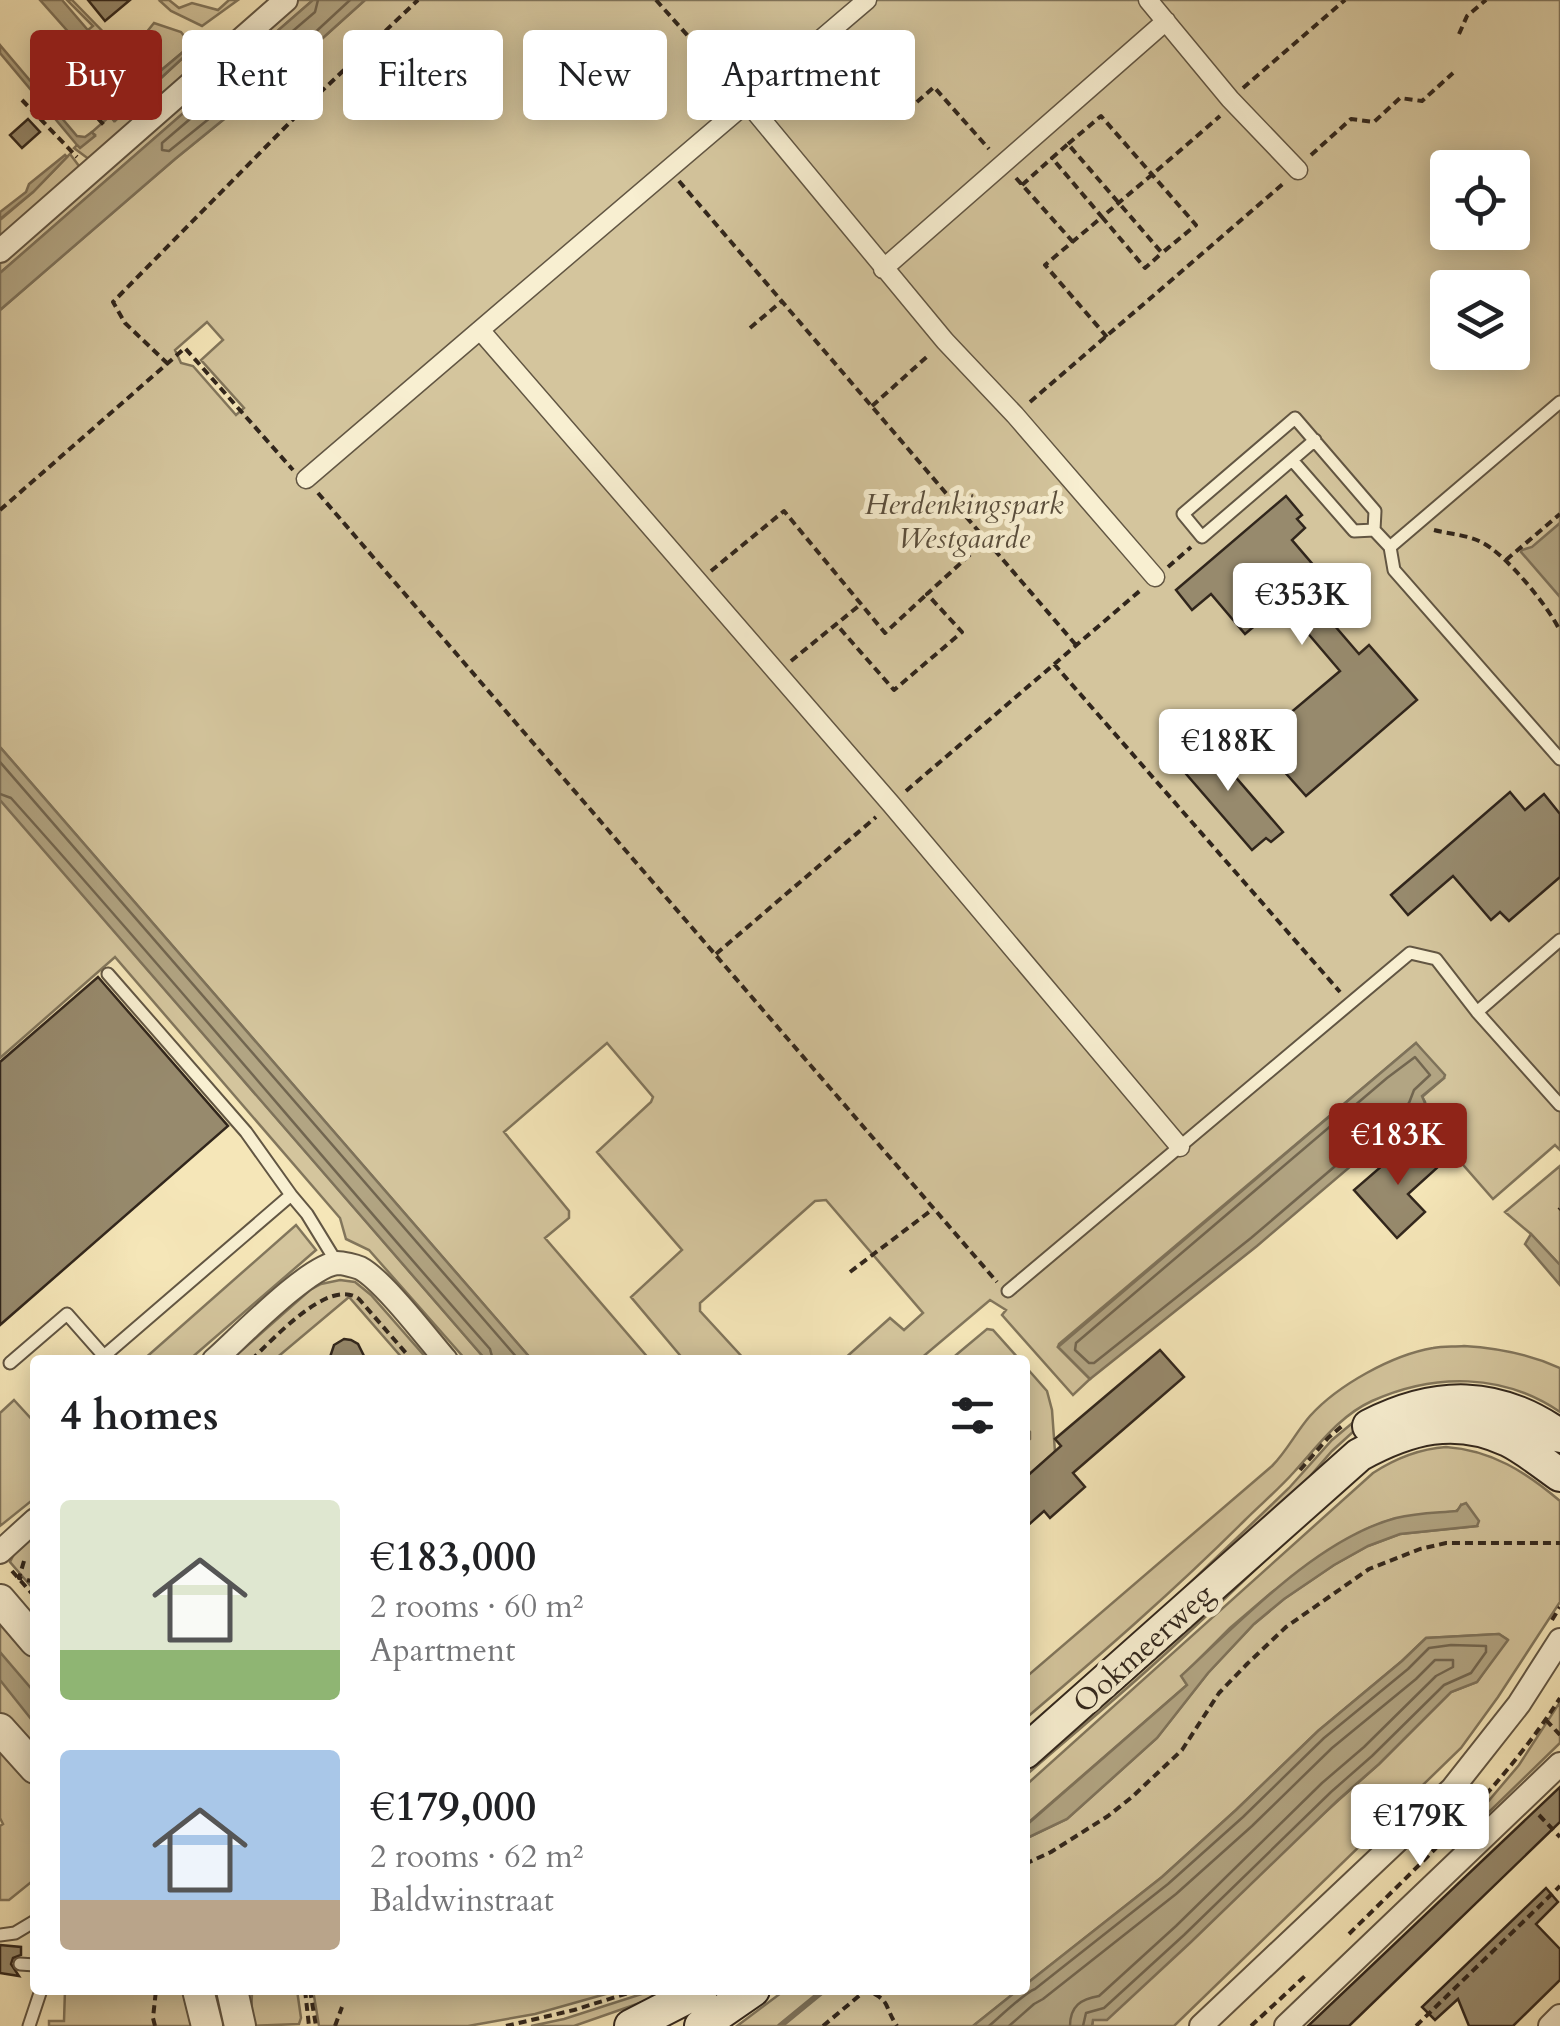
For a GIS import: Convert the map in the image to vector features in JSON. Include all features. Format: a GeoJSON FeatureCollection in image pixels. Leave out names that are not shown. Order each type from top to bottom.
{"type":"FeatureCollection","features":[{"type":"Feature","properties":{"kind":"main road","name":"Ookmeerweg"},"geometry":{"type":"LineString","coordinates":[[1260,1542],[1358,1434],[1416,1406],[1436,1401],[1478,1402],[1518,1412],[1560,1436]]}},
{"type":"Feature","properties":{"kind":"main road","name":"Ookmeerweg"},"geometry":{"type":"LineString","coordinates":[[1030,1748],[1359,1456],[1384,1441],[1411,1431],[1454,1427],[1490,1434],[1518,1446],[1560,1475]]}},
{"type":"Feature","properties":{"kind":"main road"},"geometry":{"type":"LineString","coordinates":[[631,2026],[691,1995]]}},
{"type":"Feature","properties":{"kind":"main road"},"geometry":{"type":"LineString","coordinates":[[701,2026],[745,1995]]}},
{"type":"Feature","properties":{"kind":"street"},"geometry":{"type":"LineString","coordinates":[[831,30],[866,0]]}},
{"type":"Feature","properties":{"kind":"street"},"geometry":{"type":"LineString","coordinates":[[1148,0],[1233,101],[1298,170]]}},
{"type":"Feature","properties":{"kind":"street"},"geometry":{"type":"LineString","coordinates":[[0,251],[275,4]]}},
{"type":"Feature","properties":{"kind":"street"},"geometry":{"type":"LineString","coordinates":[[883,269],[1166,20]]}},
{"type":"Feature","properties":{"kind":"street"},"geometry":{"type":"LineString","coordinates":[[306,479],[728,120]]}},
{"type":"Feature","properties":{"kind":"street"},"geometry":{"type":"LineString","coordinates":[[762,120],[883,269],[1155,578]]}},
{"type":"Feature","properties":{"kind":"street"},"geometry":{"type":"LineString","coordinates":[[480,330],[777,672],[1180,1147]]}},
{"type":"Feature","properties":{"kind":"street"},"geometry":{"type":"LineString","coordinates":[[220,1355],[298,1285],[318,1270],[337,1263],[358,1267],[375,1279],[442,1355]]}},
{"type":"Feature","properties":{"kind":"street"},"geometry":{"type":"LineString","coordinates":[[5,1560],[30,1527]]}},
{"type":"Feature","properties":{"kind":"street"},"geometry":{"type":"LineString","coordinates":[[9,1589],[30,1630]]}},
{"type":"Feature","properties":{"kind":"street"},"geometry":{"type":"LineString","coordinates":[[1201,2026],[1452,1789],[1519,1704],[1560,1640]]}},
{"type":"Feature","properties":{"kind":"street"},"geometry":{"type":"LineString","coordinates":[[1222,2026],[1471,1782],[1560,1663]]}},
{"type":"Feature","properties":{"kind":"street"},"geometry":{"type":"LineString","coordinates":[[0,1728],[30,1762]]}},
{"type":"Feature","properties":{"kind":"street"},"geometry":{"type":"LineString","coordinates":[[1286,2026],[1560,1764]]}},
{"type":"Feature","properties":{"kind":"street"},"geometry":{"type":"LineString","coordinates":[[199,1995],[207,2026]]}},
{"type":"Feature","properties":{"kind":"street"},"geometry":{"type":"LineString","coordinates":[[233,1995],[240,2026]]}},
{"type":"Feature","properties":{"kind":"street"},"geometry":{"type":"LineString","coordinates":[[1550,2026],[1560,2016]]}},
{"type":"Feature","properties":{"kind":"lane"},"geometry":{"type":"LineString","coordinates":[[1390,547],[1560,402]]}},
{"type":"Feature","properties":{"kind":"lane"},"geometry":{"type":"LineString","coordinates":[[1314,440],[1202,537],[1182,514],[1295,418],[1376,511],[1374,530],[1390,547],[1394,570],[1560,759]]}},
{"type":"Feature","properties":{"kind":"lane"},"geometry":{"type":"LineString","coordinates":[[1292,460],[1354,531],[1374,530]]}},
{"type":"Feature","properties":{"kind":"lane"},"geometry":{"type":"LineString","coordinates":[[1477,1012],[1560,940]]}},
{"type":"Feature","properties":{"kind":"lane"},"geometry":{"type":"LineString","coordinates":[[1008,1291],[1410,954],[1436,959],[1477,1012],[1560,1105]]}},
{"type":"Feature","properties":{"kind":"lane"},"geometry":{"type":"LineString","coordinates":[[108,974],[246,1132],[307,1214],[337,1263]]}},
{"type":"Feature","properties":{"kind":"lane"},"geometry":{"type":"LineString","coordinates":[[109,1355],[291,1195]]}},
{"type":"Feature","properties":{"kind":"lane"},"geometry":{"type":"LineString","coordinates":[[10,1363],[67,1314],[101,1355]]}},
{"type":"Feature","properties":{"kind":"lane"},"geometry":{"type":"LineString","coordinates":[[0,1935],[15,1934],[30,1924]]}},
{"type":"Feature","properties":{"kind":"lane"},"geometry":{"type":"LineString","coordinates":[[20,1964],[30,1965]]}},
{"type":"Feature","properties":{"kind":"lane"},"geometry":{"type":"LineString","coordinates":[[29,2026],[40,1995]]}},
{"type":"Feature","properties":{"kind":"path"},"geometry":{"type":"LineString","coordinates":[[168,364],[125,323],[113,302],[307,105],[418,0]]}},
{"type":"Feature","properties":{"kind":"path"},"geometry":{"type":"LineString","coordinates":[[656,0],[687,35]]}},
{"type":"Feature","properties":{"kind":"path"},"geometry":{"type":"LineString","coordinates":[[1107,337],[1045,265],[1153,174],[1345,0]]}},
{"type":"Feature","properties":{"kind":"path"},"geometry":{"type":"LineString","coordinates":[[1458,34],[1467,16],[1486,0]]}},
{"type":"Feature","properties":{"kind":"path"},"geometry":{"type":"LineString","coordinates":[[836,26],[910,109],[934,87],[1072,242]]}},
{"type":"Feature","properties":{"kind":"path"},"geometry":{"type":"LineString","coordinates":[[1015,415],[1298,170],[1351,119],[1374,122],[1400,98],[1422,102],[1453,73]]}},
{"type":"Feature","properties":{"kind":"path"},"geometry":{"type":"LineString","coordinates":[[22,100],[74,154]]}},
{"type":"Feature","properties":{"kind":"path"},"geometry":{"type":"LineString","coordinates":[[1022,184],[1068,144],[1102,116],[1196,225],[1144,268],[1052,158]]}},
{"type":"Feature","properties":{"kind":"path"},"geometry":{"type":"LineString","coordinates":[[99,120],[122,144]]}},
{"type":"Feature","properties":{"kind":"path"},"geometry":{"type":"LineString","coordinates":[[1068,144],[1162,253]]}},
{"type":"Feature","properties":{"kind":"path"},"geometry":{"type":"LineString","coordinates":[[670,169],[1076,646],[1202,537]]}},
{"type":"Feature","properties":{"kind":"path"},"geometry":{"type":"LineString","coordinates":[[750,328],[782,301]]}},
{"type":"Feature","properties":{"kind":"path"},"geometry":{"type":"LineString","coordinates":[[872,406],[945,341]]}},
{"type":"Feature","properties":{"kind":"path"},"geometry":{"type":"LineString","coordinates":[[0,510],[186,348],[288,466],[306,479],[989,1275],[1008,1291]]}},
{"type":"Feature","properties":{"kind":"path"},"geometry":{"type":"LineString","coordinates":[[698,582],[784,511],[885,633],[986,540]]}},
{"type":"Feature","properties":{"kind":"path"},"geometry":{"type":"LineString","coordinates":[[1506,560],[1560,514]]}},
{"type":"Feature","properties":{"kind":"path"},"geometry":{"type":"LineString","coordinates":[[1415,526],[1482,542],[1506,560],[1560,631]]}},
{"type":"Feature","properties":{"kind":"path"},"geometry":{"type":"LineString","coordinates":[[836,624],[894,690],[962,632],[927,594]]}},
{"type":"Feature","properties":{"kind":"path"},"geometry":{"type":"LineString","coordinates":[[777,672],[862,604]]}},
{"type":"Feature","properties":{"kind":"path"},"geometry":{"type":"LineString","coordinates":[[1054,664],[1350,1003]]}},
{"type":"Feature","properties":{"kind":"path"},"geometry":{"type":"LineString","coordinates":[[850,1272],[932,1209]]}},
{"type":"Feature","properties":{"kind":"path"},"geometry":{"type":"LineString","coordinates":[[256,1355],[314,1302],[346,1293],[359,1299],[408,1355]]}},
{"type":"Feature","properties":{"kind":"path"},"geometry":{"type":"LineString","coordinates":[[1030,1862],[1108,1816],[1132,1796],[1182,1750],[1219,1693],[1247,1664],[1286,1627],[1369,1570],[1420,1548],[1446,1543],[1560,1543]]}},
{"type":"Feature","properties":{"kind":"path"},"geometry":{"type":"LineString","coordinates":[[9,1589],[25,1558]]}},
{"type":"Feature","properties":{"kind":"path"},"geometry":{"type":"LineString","coordinates":[[5,1560],[9,1589]]}},
{"type":"Feature","properties":{"kind":"path"},"geometry":{"type":"LineString","coordinates":[[1339,1944],[1450,1834],[1521,1754],[1560,1698]]}},
{"type":"Feature","properties":{"kind":"path"},"geometry":{"type":"LineString","coordinates":[[1546,1720],[1560,1735]]}},
{"type":"Feature","properties":{"kind":"path"},"geometry":{"type":"LineString","coordinates":[[1524,1798],[1560,1837]]}},
{"type":"Feature","properties":{"kind":"path"},"geometry":{"type":"LineString","coordinates":[[1416,2026],[1560,1886]]}},
{"type":"Feature","properties":{"kind":"path"},"geometry":{"type":"LineString","coordinates":[[1251,2026],[1312,1969]]}},
{"type":"Feature","properties":{"kind":"path"},"geometry":{"type":"LineString","coordinates":[[154,2026],[155,1995]]}},
{"type":"Feature","properties":{"kind":"path"},"geometry":{"type":"LineString","coordinates":[[307,1995],[308,2026]]}},
{"type":"Feature","properties":{"kind":"path"},"geometry":{"type":"LineString","coordinates":[[308,1995],[316,2026]]}},
{"type":"Feature","properties":{"kind":"path"},"geometry":{"type":"LineString","coordinates":[[506,2026],[622,1995]]}},
{"type":"Feature","properties":{"kind":"path"},"geometry":{"type":"LineString","coordinates":[[824,2026],[860,1995]]}},
{"type":"Feature","properties":{"kind":"path"},"geometry":{"type":"LineString","coordinates":[[877,1995],[886,2002],[897,2026]]}},
{"type":"Feature","properties":{"kind":"path"},"geometry":{"type":"LineString","coordinates":[[335,2026],[342,2007]]}},
{"type":"Feature","properties":{"kind":"green space"},"geometry":{"type":"Polygon","coordinates":[[[67,0],[72,0],[101,30],[88,30],[93,26],[67,0]]]}},
{"type":"Feature","properties":{"kind":"green space"},"geometry":{"type":"Polygon","coordinates":[[[169,0],[179,8],[192,3],[218,10],[229,0],[238,0],[202,26],[160,1],[169,0]]]}},
{"type":"Feature","properties":{"kind":"green space"},"geometry":{"type":"Polygon","coordinates":[[[292,0],[313,0],[279,30],[258,30],[292,0]]]}},
{"type":"Feature","properties":{"kind":"green space","name":"Herdenkingspark Westgaarde"},"geometry":{"type":"Polygon","coordinates":[[[365,0],[1560,0],[1560,1150],[1555,1145],[1493,1199],[1416,1111],[1425,1102],[1422,1097],[1444,1078],[1416,1043],[1059,1344],[1090,1379],[1073,1395],[1002,1315],[1006,1310],[990,1300],[925,1355],[849,1355],[890,1318],[904,1330],[923,1313],[826,1200],[815,1201],[700,1303],[700,1311],[740,1355],[680,1355],[631,1297],[682,1250],[597,1152],[653,1097],[607,1043],[504,1132],[569,1211],[569,1218],[545,1238],[646,1355],[528,1355],[0,747],[0,310],[223,120],[323,120],[323,38],[365,0]],[[207,322],[175,350],[181,363],[193,366],[236,415],[244,408],[201,360],[223,340],[207,322]]]}},
{"type":"Feature","properties":{"kind":"green space"},"geometry":{"type":"Polygon","coordinates":[[[154,23],[181,32],[182,53],[162,70],[162,30],[148,30],[154,23]]]}},
{"type":"Feature","properties":{"kind":"green space"},"geometry":{"type":"Polygon","coordinates":[[[182,59],[182,81],[162,98],[162,77],[182,59]]]}},
{"type":"Feature","properties":{"kind":"green space"},"geometry":{"type":"Polygon","coordinates":[[[182,97],[182,114],[0,273],[0,258],[156,120],[162,120],[162,115],[182,97]]]}},
{"type":"Feature","properties":{"kind":"green space"},"geometry":{"type":"Polygon","coordinates":[[[106,120],[137,120],[90,160],[74,148],[95,135],[92,132],[106,120]]]}},
{"type":"Feature","properties":{"kind":"green space"},"geometry":{"type":"Polygon","coordinates":[[[70,154],[82,170],[0,240],[0,220],[70,154]]]}},
{"type":"Feature","properties":{"kind":"green space"},"geometry":{"type":"Polygon","coordinates":[[[0,799],[482,1355],[462,1355],[369,1250],[346,1239],[340,1218],[115,957],[0,1058],[0,799]]]}},
{"type":"Feature","properties":{"kind":"green space"},"geometry":{"type":"Polygon","coordinates":[[[1560,1166],[1560,1265],[1505,1212],[1560,1166]]]}},
{"type":"Feature","properties":{"kind":"green space"},"geometry":{"type":"Polygon","coordinates":[[[296,1225],[316,1250],[195,1355],[149,1355],[296,1225]]]}},
{"type":"Feature","properties":{"kind":"green space"},"geometry":{"type":"Polygon","coordinates":[[[355,1282],[424,1355],[400,1355],[349,1297],[280,1355],[237,1355],[321,1284],[355,1282]]]}},
{"type":"Feature","properties":{"kind":"green space"},"geometry":{"type":"Polygon","coordinates":[[[987,1329],[993,1330],[1016,1355],[956,1355],[987,1329]]]}},
{"type":"Feature","properties":{"kind":"green space"},"geometry":{"type":"Polygon","coordinates":[[[1433,1348],[1489,1348],[1560,1368],[1560,1412],[1515,1390],[1468,1381],[1420,1385],[1360,1407],[1330,1432],[1192,1572],[1030,1715],[1030,1674],[1272,1466],[1322,1404],[1383,1364],[1433,1348]]]}},
{"type":"Feature","properties":{"kind":"green space"},"geometry":{"type":"Polygon","coordinates":[[[1030,1372],[1047,1391],[1055,1452],[1030,1473],[1030,1372]]]}},
{"type":"Feature","properties":{"kind":"green space"},"geometry":{"type":"Polygon","coordinates":[[[14,1400],[30,1418],[30,1502],[0,1526],[0,1413],[14,1400]]]}},
{"type":"Feature","properties":{"kind":"green space"},"geometry":{"type":"Polygon","coordinates":[[[1362,1415],[1365,1421],[1298,1490],[1030,1734],[1030,1725],[1168,1604],[1289,1488],[1332,1440],[1362,1415]]]}},
{"type":"Feature","properties":{"kind":"green space"},"geometry":{"type":"Polygon","coordinates":[[[1437,1431],[1457,1433],[1503,1445],[1560,1480],[1560,1491],[1516,1459],[1465,1440],[1429,1440],[1386,1456],[1331,1497],[1157,1662],[1030,1772],[1030,1762],[1357,1466],[1415,1436],[1437,1431]]]}},
{"type":"Feature","properties":{"kind":"green space"},"geometry":{"type":"Polygon","coordinates":[[[1462,1449],[1507,1464],[1560,1501],[1560,1602],[1461,1748],[1174,2026],[1092,2026],[1093,2020],[1379,1764],[1451,1692],[1477,1682],[1507,1639],[1499,1634],[1426,1638],[1318,1731],[1162,1877],[1030,1981],[1030,1837],[1067,1819],[1157,1738],[1208,1673],[1254,1624],[1284,1599],[1368,1546],[1400,1534],[1477,1526],[1461,1505],[1454,1512],[1393,1519],[1344,1542],[1272,1592],[1230,1628],[1182,1676],[1187,1685],[1030,1821],[1030,1782],[1373,1473],[1426,1450],[1462,1449]]]}},
{"type":"Feature","properties":{"kind":"green space"},"geometry":{"type":"Polygon","coordinates":[[[30,1538],[30,1585],[10,1562],[30,1538]]]}},
{"type":"Feature","properties":{"kind":"green space"},"geometry":{"type":"Polygon","coordinates":[[[0,1610],[30,1645],[30,1750],[0,1716],[0,1610]]]}},
{"type":"Feature","properties":{"kind":"green space"},"geometry":{"type":"Polygon","coordinates":[[[1560,1702],[1560,1743],[1456,1844],[1519,1765],[1560,1702]]]}},
{"type":"Feature","properties":{"kind":"green space"},"geometry":{"type":"Polygon","coordinates":[[[0,1744],[30,1773],[30,1883],[9,1900],[0,1900],[0,1744]]]}},
{"type":"Feature","properties":{"kind":"green space"},"geometry":{"type":"Polygon","coordinates":[[[65,1995],[184,1995],[192,2026],[49,2026],[49,2021],[64,2021],[65,1995]]]}},
{"type":"Feature","properties":{"kind":"green space"},"geometry":{"type":"Polygon","coordinates":[[[252,1995],[298,1995],[299,2024],[251,2026],[252,1995]]]}},
{"type":"Feature","properties":{"kind":"green space"},"geometry":{"type":"Polygon","coordinates":[[[314,1995],[602,1995],[535,2014],[468,2026],[319,2026],[314,1995]]]}},
{"type":"Feature","properties":{"kind":"green space"},"geometry":{"type":"Polygon","coordinates":[[[638,1995],[663,1995],[574,2026],[531,2026],[638,1995]]]}},
{"type":"Feature","properties":{"kind":"green space"},"geometry":{"type":"Polygon","coordinates":[[[778,1995],[1012,1995],[973,2026],[737,2026],[778,1995]]]}},
{"type":"Feature","properties":{"kind":"water"},"geometry":{"type":"Polygon","coordinates":[[[40,0],[62,0],[88,30],[67,30],[40,0]]]}},
{"type":"Feature","properties":{"kind":"water"},"geometry":{"type":"Polygon","coordinates":[[[313,0],[365,0],[323,38],[323,30],[279,30],[313,0]]]}},
{"type":"Feature","properties":{"kind":"water"},"geometry":{"type":"Polygon","coordinates":[[[0,45],[30,80],[30,89],[0,53],[0,45]]]}},
{"type":"Feature","properties":{"kind":"water"},"geometry":{"type":"Polygon","coordinates":[[[182,53],[182,59],[162,77],[162,70],[182,53]]]}},
{"type":"Feature","properties":{"kind":"water"},"geometry":{"type":"Polygon","coordinates":[[[182,114],[182,120],[223,120],[0,310],[0,273],[182,114]]]}},
{"type":"Feature","properties":{"kind":"water"},"geometry":{"type":"Polygon","coordinates":[[[56,120],[63,120],[77,136],[85,137],[92,132],[95,136],[80,148],[56,120]]]}},
{"type":"Feature","properties":{"kind":"water"},"geometry":{"type":"Polygon","coordinates":[[[65,155],[33,192],[0,219],[0,212],[65,155]]]}},
{"type":"Feature","properties":{"kind":"water"},"geometry":{"type":"Polygon","coordinates":[[[1560,523],[1560,597],[1521,552],[1560,523]]]}},
{"type":"Feature","properties":{"kind":"water"},"geometry":{"type":"Polygon","coordinates":[[[0,747],[528,1355],[482,1355],[0,800],[0,747]]]}},
{"type":"Feature","properties":{"kind":"water"},"geometry":{"type":"Polygon","coordinates":[[[1416,1043],[1445,1075],[1422,1096],[1425,1103],[1257,1246],[1090,1379],[1058,1347],[1416,1043]]]}},
{"type":"Feature","properties":{"kind":"water"},"geometry":{"type":"Polygon","coordinates":[[[1531,1234],[1560,1265],[1560,1285],[1525,1244],[1531,1234]]]}},
{"type":"Feature","properties":{"kind":"water"},"geometry":{"type":"Polygon","coordinates":[[[1466,1503],[1479,1521],[1477,1526],[1400,1534],[1368,1546],[1284,1599],[1254,1624],[1208,1673],[1157,1738],[1067,1819],[1030,1837],[1030,1822],[1187,1685],[1181,1676],[1309,1563],[1366,1529],[1404,1516],[1457,1511],[1466,1503]]]}},
{"type":"Feature","properties":{"kind":"water"},"geometry":{"type":"Polygon","coordinates":[[[1499,1634],[1508,1640],[1477,1682],[1451,1692],[1107,2020],[1093,2020],[1092,2026],[973,2026],[1012,1995],[1030,1995],[1030,1981],[1162,1877],[1318,1731],[1426,1638],[1499,1634]]]}},
{"type":"Feature","properties":{"kind":"water"},"geometry":{"type":"Polygon","coordinates":[[[0,1652],[30,1687],[30,1718],[0,1680],[0,1652]]]}},
{"type":"Feature","properties":{"kind":"building"},"geometry":{"type":"Polygon","coordinates":[[[88,0],[130,0],[105,21],[88,0]]]}},
{"type":"Feature","properties":{"kind":"building"},"geometry":{"type":"Polygon","coordinates":[[[28,119],[40,132],[22,148],[10,135],[28,119]]]}},
{"type":"Feature","properties":{"kind":"building"},"geometry":{"type":"Polygon","coordinates":[[[1286,496],[1302,515],[1297,519],[1305,528],[1292,540],[1315,567],[1298,583],[1359,654],[1369,645],[1417,700],[1306,796],[1266,751],[1285,735],[1276,725],[1340,671],[1282,603],[1245,634],[1211,594],[1192,610],[1176,590],[1286,496]]]}},
{"type":"Feature","properties":{"kind":"building"},"geometry":{"type":"Polygon","coordinates":[[[1201,737],[1283,832],[1271,842],[1266,838],[1252,850],[1174,760],[1201,737]]]}},
{"type":"Feature","properties":{"kind":"building"},"geometry":{"type":"Polygon","coordinates":[[[1510,792],[1525,810],[1544,794],[1560,814],[1560,877],[1509,921],[1500,912],[1491,920],[1453,876],[1408,915],[1391,895],[1510,792]]]}},
{"type":"Feature","properties":{"kind":"building"},"geometry":{"type":"Polygon","coordinates":[[[98,977],[228,1126],[0,1325],[0,1062],[98,977]]]}},
{"type":"Feature","properties":{"kind":"building"},"geometry":{"type":"Polygon","coordinates":[[[1413,1139],[1438,1167],[1408,1194],[1425,1212],[1397,1238],[1354,1190],[1413,1139]]]}},
{"type":"Feature","properties":{"kind":"building"},"geometry":{"type":"Polygon","coordinates":[[[351,1340],[364,1355],[331,1355],[334,1345],[351,1340]]]}},
{"type":"Feature","properties":{"kind":"building"},"geometry":{"type":"Polygon","coordinates":[[[1160,1350],[1184,1377],[1073,1473],[1085,1487],[1050,1518],[1044,1511],[1030,1524],[1030,1474],[1061,1446],[1055,1439],[1160,1350]]]}},
{"type":"Feature","properties":{"kind":"building"},"geometry":{"type":"Polygon","coordinates":[[[1560,1787],[1560,1822],[1349,2026],[1308,2026],[1560,1787]]]}},
{"type":"Feature","properties":{"kind":"building"},"geometry":{"type":"Polygon","coordinates":[[[1546,1888],[1558,1902],[1536,1924],[1560,1949],[1560,1980],[1513,2026],[1469,2026],[1458,1999],[1435,2020],[1422,2007],[1546,1888]]]}},
{"type":"Feature","properties":{"kind":"building"},"geometry":{"type":"Polygon","coordinates":[[[0,1945],[21,1947],[21,1955],[13,1958],[11,1964],[19,1976],[0,1973],[0,1945]]]}},
{"type":"Feature","properties":{"kind":"waterway"},"geometry":{"type":"LineString","coordinates":[[780,2026],[818,1995]]}}]}
